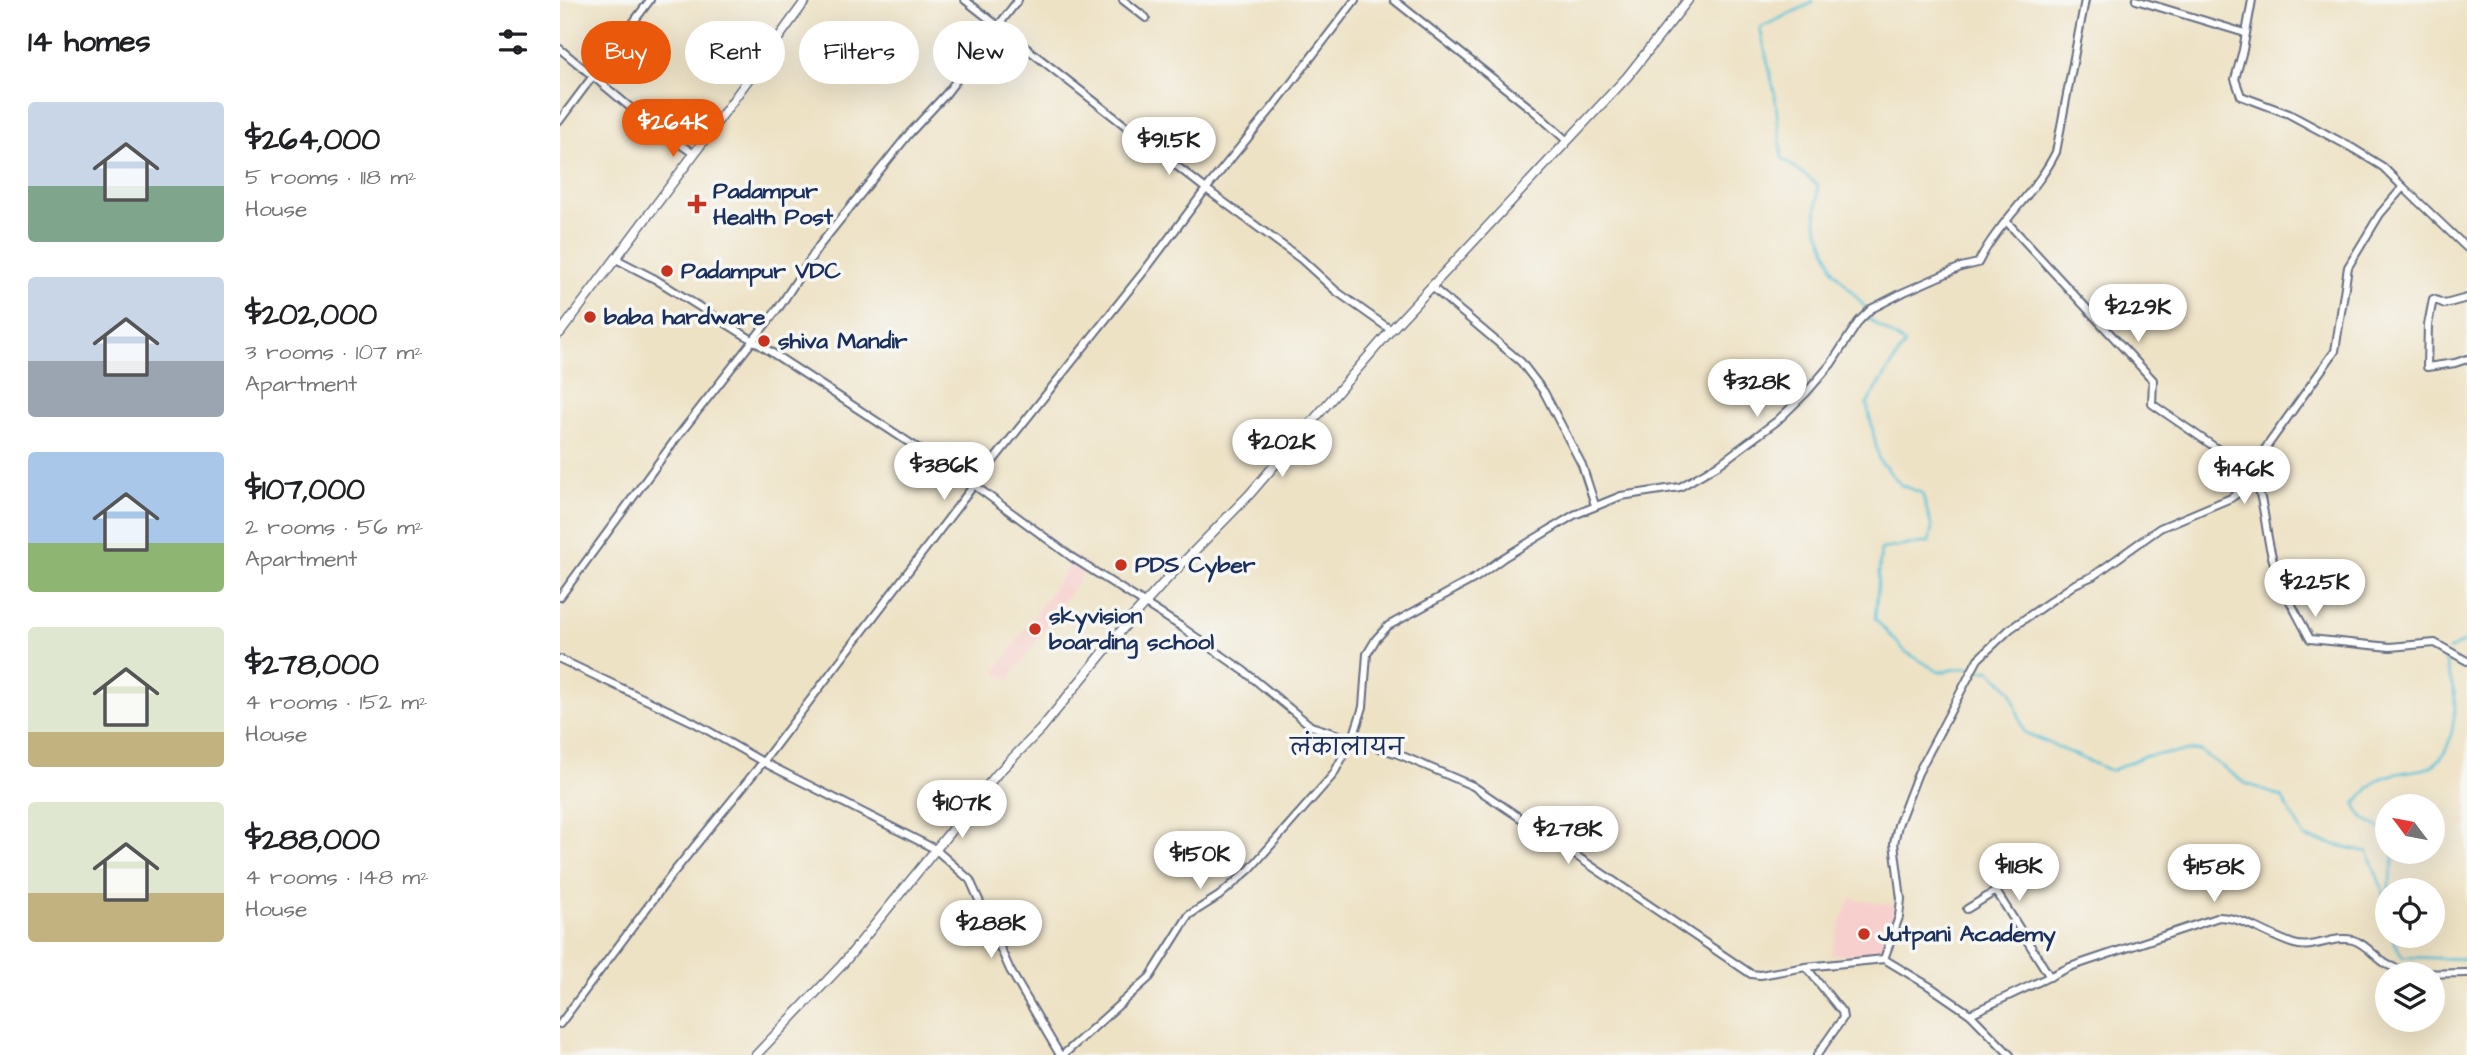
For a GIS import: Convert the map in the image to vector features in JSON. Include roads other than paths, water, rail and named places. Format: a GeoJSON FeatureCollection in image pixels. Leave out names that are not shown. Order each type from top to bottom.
{"type":"FeatureCollection","features":[{"type":"Feature","properties":{"kind":"street"},"geometry":{"type":"LineString","coordinates":[[634,21],[650,0]]}},
{"type":"Feature","properties":{"kind":"street"},"geometry":{"type":"LineString","coordinates":[[560,333],[806,0]]}},
{"type":"Feature","properties":{"kind":"street"},"geometry":{"type":"LineString","coordinates":[[965,0],[993,21]]}},
{"type":"Feature","properties":{"kind":"street"},"geometry":{"type":"LineString","coordinates":[[1001,21],[1018,0]]}},
{"type":"Feature","properties":{"kind":"street"},"geometry":{"type":"LineString","coordinates":[[1123,0],[1146,18]]}},
{"type":"Feature","properties":{"kind":"street"},"geometry":{"type":"LineString","coordinates":[[560,1024],[673,873],[763,762],[974,485],[1273,107],[1354,0]]}},
{"type":"Feature","properties":{"kind":"street"},"geometry":{"type":"LineString","coordinates":[[1394,0],[1534,111],[1566,140]]}},
{"type":"Feature","properties":{"kind":"street"},"geometry":{"type":"LineString","coordinates":[[756,1055],[842,965],[997,774],[1041,729],[1167,579],[1249,495],[1391,330],[1566,140],[1628,77],[1688,0]]}},
{"type":"Feature","properties":{"kind":"street"},"geometry":{"type":"LineString","coordinates":[[560,659],[693,722],[763,762],[935,849],[970,880],[1010,970],[1062,1055],[1150,976],[1189,915],[1219,896],[1250,869],[1333,775],[1353,738],[1363,707],[1367,654],[1388,626],[1477,577],[1574,515],[1621,496],[1680,487],[1718,465],[1777,421],[1807,393],[1831,364],[1859,321],[1871,309],[1961,267],[1978,263],[2006,221],[2046,173],[2056,152],[2085,0]]}},
{"type":"Feature","properties":{"kind":"street"},"geometry":{"type":"LineString","coordinates":[[2136,0],[2245,33]]}},
{"type":"Feature","properties":{"kind":"street"},"geometry":{"type":"LineString","coordinates":[[2252,0],[2235,79],[2241,96],[2289,114],[2384,167],[2467,248]]}},
{"type":"Feature","properties":{"kind":"street"},"geometry":{"type":"LineString","coordinates":[[560,49],[581,66]]}},
{"type":"Feature","properties":{"kind":"street"},"geometry":{"type":"LineString","coordinates":[[1029,49],[1206,189],[1301,259],[1336,291],[1391,330]]}},
{"type":"Feature","properties":{"kind":"street"},"geometry":{"type":"LineString","coordinates":[[560,120],[586,84]]}},
{"type":"Feature","properties":{"kind":"street"},"geometry":{"type":"LineString","coordinates":[[603,84],[643,118],[694,154]]}},
{"type":"Feature","properties":{"kind":"street"},"geometry":{"type":"LineString","coordinates":[[560,597],[675,440],[754,341],[842,217],[908,135],[954,84]]}},
{"type":"Feature","properties":{"kind":"street"},"geometry":{"type":"LineString","coordinates":[[1884,959],[1899,916],[1901,900],[1894,843],[1898,825],[1918,773],[1978,659],[2010,629],[2075,584],[2093,576],[2160,528],[2231,498],[2250,484],[2265,449],[2335,351],[2348,267],[2380,214],[2403,187]]}},
{"type":"Feature","properties":{"kind":"street"},"geometry":{"type":"LineString","coordinates":[[2006,221],[2153,380],[2152,404],[2254,474]]}},
{"type":"Feature","properties":{"kind":"street"},"geometry":{"type":"LineString","coordinates":[[616,259],[655,279],[754,341],[974,485],[1073,558],[1244,671],[1311,726],[1353,738],[1473,786],[1751,974],[1884,959],[1970,1014],[2010,1055]]}},
{"type":"Feature","properties":{"kind":"street"},"geometry":{"type":"LineString","coordinates":[[1432,287],[1534,375],[1581,465],[1595,505]]}},
{"type":"Feature","properties":{"kind":"street"},"geometry":{"type":"LineString","coordinates":[[2467,298],[2445,304],[2433,299],[2428,325],[2427,367],[2467,359]]}},
{"type":"Feature","properties":{"kind":"street"},"geometry":{"type":"LineString","coordinates":[[2250,484],[2258,487],[2262,499],[2270,548],[2281,582],[2310,639],[2390,647],[2435,643],[2467,661]]}},
{"type":"Feature","properties":{"kind":"street"},"geometry":{"type":"LineString","coordinates":[[1967,909],[1996,891],[2050,977]]}},
{"type":"Feature","properties":{"kind":"street"},"geometry":{"type":"LineString","coordinates":[[1970,1014],[2070,967],[2219,917],[2233,917],[2296,945],[2313,945],[2344,939],[2355,941],[2385,963],[2405,972],[2467,973]]}},
{"type":"Feature","properties":{"kind":"street"},"geometry":{"type":"LineString","coordinates":[[1805,967],[1842,1012],[1843,1018],[1817,1055]]}},
{"type":"Feature","properties":{"kind":"waterway"},"geometry":{"type":"LineString","coordinates":[[1811,0],[1812,3],[1760,28],[1775,95],[1782,158],[1818,185],[1816,222],[1834,271],[1865,307]]}},
{"type":"Feature","properties":{"kind":"waterway"},"geometry":{"type":"LineString","coordinates":[[1869,319],[1905,344],[1867,404],[1879,460],[1901,485],[1922,493],[1932,528],[1929,542],[1881,549],[1875,619],[1906,652],[1939,672],[1970,667]]}},
{"type":"Feature","properties":{"kind":"waterway"},"geometry":{"type":"LineString","coordinates":[[2449,650],[2467,640]]}},
{"type":"Feature","properties":{"kind":"waterway"},"geometry":{"type":"LineString","coordinates":[[2375,825],[2362,816],[2355,804],[2367,790],[2378,780],[2392,774],[2433,765],[2446,750],[2454,719],[2455,699],[2445,657]]}},
{"type":"Feature","properties":{"kind":"waterway"},"geometry":{"type":"LineString","coordinates":[[1979,671],[1990,670],[2011,691],[2024,732],[2111,771],[2144,756],[2199,750],[2245,783],[2282,797],[2305,838],[2368,852],[2378,878]]}},
{"type":"Feature","properties":{"kind":"waterway"},"geometry":{"type":"LineString","coordinates":[[2390,878],[2393,864]]}},
{"type":"Feature","properties":{"kind":"waterway"},"geometry":{"type":"LineString","coordinates":[[2398,948],[2402,957],[2467,959]]}},
{"type":"Feature","properties":{"kind":"place","name":"Padampur Health Post"},"geometry":{"type":"Point","coordinates":[697,204]}},
{"type":"Feature","properties":{"kind":"place","name":"Padampur VDC"},"geometry":{"type":"Point","coordinates":[667,271]}},
{"type":"Feature","properties":{"kind":"place","name":"baba hardware"},"geometry":{"type":"Point","coordinates":[590,317]}},
{"type":"Feature","properties":{"kind":"place","name":"shiva Mandir"},"geometry":{"type":"Point","coordinates":[764,341]}},
{"type":"Feature","properties":{"kind":"place","name":"PDS Cyber"},"geometry":{"type":"Point","coordinates":[1121,565]}},
{"type":"Feature","properties":{"kind":"place","name":"skyvision boarding school"},"geometry":{"type":"Point","coordinates":[1035,629]}},
{"type":"Feature","properties":{"kind":"place","name":"Jutpani Academy"},"geometry":{"type":"Point","coordinates":[1864,934]}},
{"type":"Feature","properties":{"kind":"district","name":"लंकालायन"},"geometry":{"type":"Point","coordinates":[1347,748]}}]}
